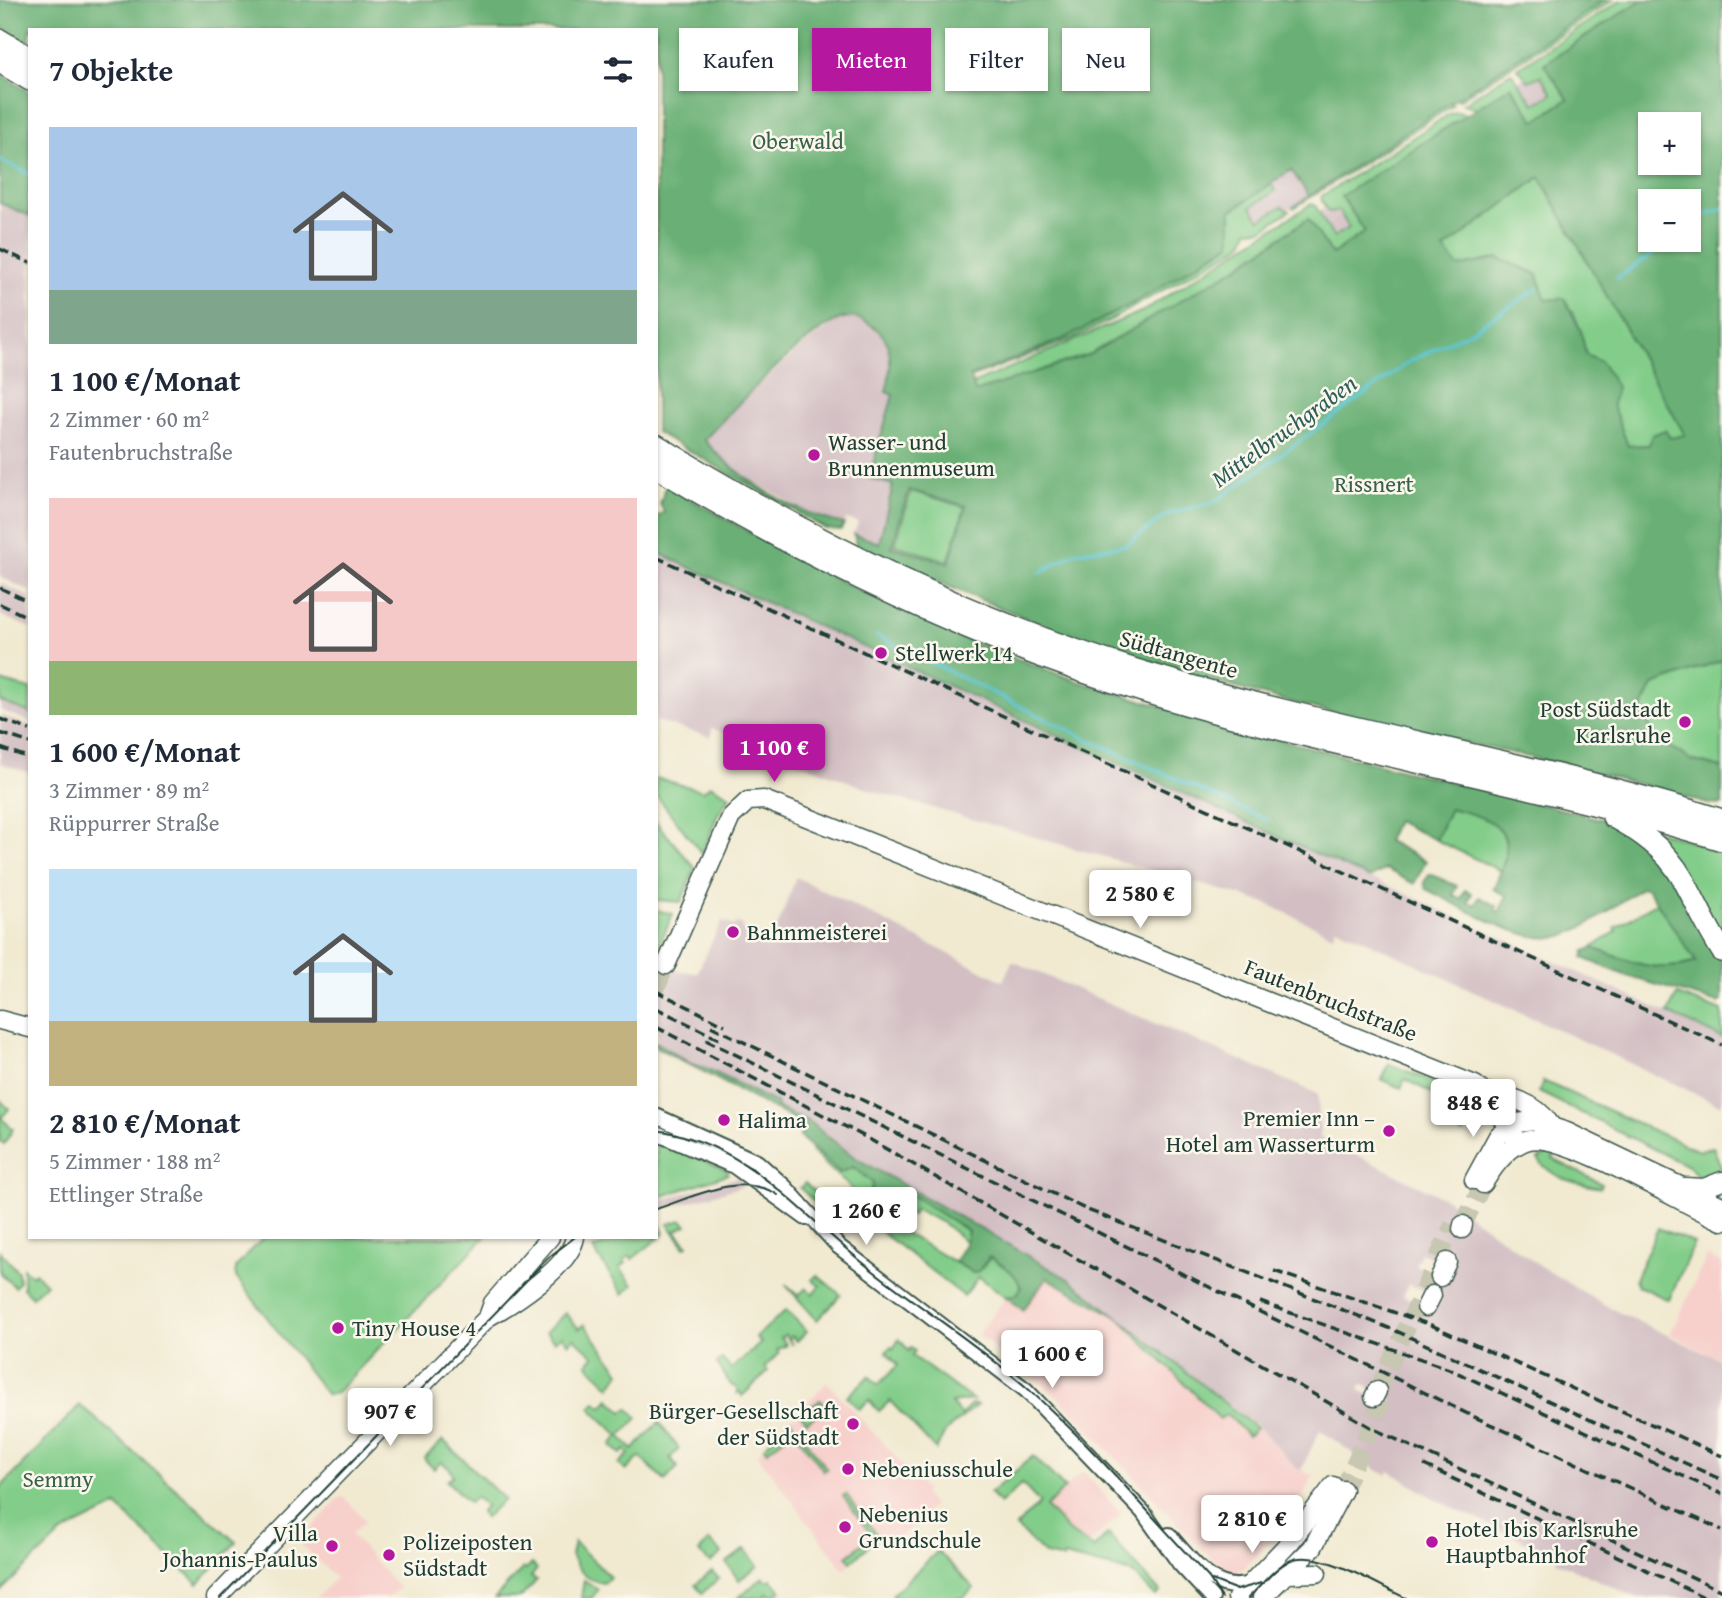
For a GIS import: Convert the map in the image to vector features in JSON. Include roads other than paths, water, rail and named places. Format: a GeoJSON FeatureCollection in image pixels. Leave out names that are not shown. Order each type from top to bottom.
{"type":"FeatureCollection","features":[{"type":"Feature","properties":{"kind":"highway"},"geometry":{"type":"LineString","coordinates":[[0,40],[28,57]]}},
{"type":"Feature","properties":{"kind":"highway"},"geometry":{"type":"LineString","coordinates":[[0,62],[28,79]]}},
{"type":"Feature","properties":{"kind":"highway","name":"Südtangente"},"geometry":{"type":"LineString","coordinates":[[658,446],[857,558],[956,603],[1085,653],[1256,704],[1668,804],[1722,820]]}},
{"type":"Feature","properties":{"kind":"highway","name":"Südtangente"},"geometry":{"type":"LineString","coordinates":[[658,468],[840,570],[904,601],[1031,654],[1217,713],[1586,803],[1722,840]]}},
{"type":"Feature","properties":{"kind":"highway"},"geometry":{"type":"LineString","coordinates":[[1586,803],[1640,833],[1673,862],[1722,951]]}},
{"type":"Feature","properties":{"kind":"highway"},"geometry":{"type":"LineString","coordinates":[[1668,804],[1702,804],[1722,809]]}},
{"type":"Feature","properties":{"kind":"main road","name":"Fautenbruchstraße"},"geometry":{"type":"LineString","coordinates":[[666,965],[731,817],[748,801],[764,800],[1475,1085],[1483,1092],[1519,1144]]}},
{"type":"Feature","properties":{"kind":"main road"},"geometry":{"type":"LineString","coordinates":[[0,1020],[28,1027]]}},
{"type":"Feature","properties":{"kind":"main road"},"geometry":{"type":"LineString","coordinates":[[1483,1092],[1504,1095],[1528,1105],[1544,1115],[1551,1125]]}},
{"type":"Feature","properties":{"kind":"main road"},"geometry":{"type":"LineString","coordinates":[[1722,1206],[1551,1125],[1527,1121],[1509,1128],[1493,1142],[1479,1182],[1519,1144],[1542,1139],[1560,1143],[1722,1221]]}},
{"type":"Feature","properties":{"kind":"main road"},"geometry":{"type":"LineString","coordinates":[[1676,1186],[1704,1188],[1722,1181]]}},
{"type":"Feature","properties":{"kind":"main road"},"geometry":{"type":"LineString","coordinates":[[488,1317],[493,1303],[548,1239]]}},
{"type":"Feature","properties":{"kind":"main road"},"geometry":{"type":"LineString","coordinates":[[216,1598],[488,1317],[520,1298],[573,1240]]}},
{"type":"Feature","properties":{"kind":"main road"},"geometry":{"type":"LineString","coordinates":[[1237,1598],[1338,1488],[1321,1536],[1262,1598]]}},
{"type":"Feature","properties":{"kind":"main road"},"geometry":{"type":"LineString","coordinates":[[1287,1574],[1317,1573]]}},
{"type":"Feature","properties":{"kind":"street"},"geometry":{"type":"LineString","coordinates":[[658,1117],[743,1154],[780,1182],[818,1228]]}},
{"type":"Feature","properties":{"kind":"street"},"geometry":{"type":"LineString","coordinates":[[658,1134],[732,1165],[753,1178],[818,1228],[876,1278],[1026,1390],[1209,1578],[1231,1587],[1251,1583]]}},
{"type":"Feature","properties":{"kind":"street"},"geometry":{"type":"LineString","coordinates":[[1145,1514],[1180,1564],[1212,1598]]}},
{"type":"Feature","properties":{"kind":"waterway"},"geometry":{"type":"LineString","coordinates":[[0,160],[28,173]]}},
{"type":"Feature","properties":{"kind":"waterway","name":"Mittelbruchgraben"},"geometry":{"type":"LineString","coordinates":[[1701,216],[1722,209]]}},
{"type":"Feature","properties":{"kind":"waterway","name":"Mittelbruchgraben"},"geometry":{"type":"LineString","coordinates":[[1617,278],[1655,252]]}},
{"type":"Feature","properties":{"kind":"waterway","name":"Mittelbruchgraben"},"geometry":{"type":"LineString","coordinates":[[1041,572],[1076,552],[1126,545],[1168,514],[1215,502],[1412,360],[1473,330],[1537,289]]}},
{"type":"Feature","properties":{"kind":"waterway"},"geometry":{"type":"LineString","coordinates":[[877,636],[1083,737],[1267,820]]}},
{"type":"Feature","properties":{"kind":"tunnel"},"geometry":{"type":"LineString","coordinates":[[658,984],[666,965]]}},
{"type":"Feature","properties":{"kind":"tunnel"},"geometry":{"type":"LineString","coordinates":[[1463,1225],[1483,1184]]}},
{"type":"Feature","properties":{"kind":"tunnel"},"geometry":{"type":"LineString","coordinates":[[1438,1258],[1453,1225]]}},
{"type":"Feature","properties":{"kind":"tunnel"},"geometry":{"type":"LineString","coordinates":[[1423,1291],[1431,1273]]}},
{"type":"Feature","properties":{"kind":"tunnel"},"geometry":{"type":"LineString","coordinates":[[1377,1391],[1418,1303]]}},
{"type":"Feature","properties":{"kind":"tunnel"},"geometry":{"type":"LineString","coordinates":[[1343,1490],[1382,1401]]}},
{"type":"Feature","properties":{"kind":"tram line"},"geometry":{"type":"LineString","coordinates":[[658,1130],[688,1137],[717,1149],[768,1181],[882,1278],[1006,1370],[1097,1456],[1209,1578],[1222,1598]]}},
{"type":"Feature","properties":{"kind":"tram line"},"geometry":{"type":"LineString","coordinates":[[658,1208],[701,1193],[733,1186],[748,1185],[778,1195]]}},
{"type":"Feature","properties":{"kind":"tram line"},"geometry":{"type":"LineString","coordinates":[[220,1598],[549,1257],[572,1239]]}},
{"type":"Feature","properties":{"kind":"tram line"},"geometry":{"type":"LineString","coordinates":[[1248,1598],[1278,1568],[1301,1558],[1315,1559],[1348,1569],[1406,1598]]}},
{"type":"Feature","properties":{"kind":"tram line"},"geometry":{"type":"LineString","coordinates":[[1212,1580],[1237,1590],[1261,1583]]}},
{"type":"Feature","properties":{"kind":"railway"},"geometry":{"type":"LineString","coordinates":[[0,249],[28,262]]}},
{"type":"Feature","properties":{"kind":"railway"},"geometry":{"type":"LineString","coordinates":[[658,558],[1722,1045]]}},
{"type":"Feature","properties":{"kind":"railway"},"geometry":{"type":"LineString","coordinates":[[0,588],[28,601]]}},
{"type":"Feature","properties":{"kind":"railway"},"geometry":{"type":"LineString","coordinates":[[0,604],[28,617]]}},
{"type":"Feature","properties":{"kind":"railway"},"geometry":{"type":"LineString","coordinates":[[0,719],[28,729]]}},
{"type":"Feature","properties":{"kind":"railway"},"geometry":{"type":"LineString","coordinates":[[0,733],[28,742]]}},
{"type":"Feature","properties":{"kind":"railway"},"geometry":{"type":"LineString","coordinates":[[0,748],[28,757]]}},
{"type":"Feature","properties":{"kind":"railway"},"geometry":{"type":"LineString","coordinates":[[658,992],[725,1025]]}},
{"type":"Feature","properties":{"kind":"railway"},"geometry":{"type":"LineString","coordinates":[[658,1009],[719,1039]]}},
{"type":"Feature","properties":{"kind":"railway"},"geometry":{"type":"LineString","coordinates":[[711,1026],[1085,1209],[1394,1330],[1722,1480]]}},
{"type":"Feature","properties":{"kind":"railway"},"geometry":{"type":"LineString","coordinates":[[658,1028],[869,1139],[1376,1430],[1722,1591]]}},
{"type":"Feature","properties":{"kind":"railway"},"geometry":{"type":"LineString","coordinates":[[706,1040],[1468,1414],[1722,1530]]}},
{"type":"Feature","properties":{"kind":"railway"},"geometry":{"type":"LineString","coordinates":[[1274,1271],[1431,1325],[1722,1456]]}},
{"type":"Feature","properties":{"kind":"railway"},"geometry":{"type":"LineString","coordinates":[[1260,1302],[1449,1369],[1722,1494]]}},
{"type":"Feature","properties":{"kind":"railway"},"geometry":{"type":"LineString","coordinates":[[1424,1465],[1706,1598]]}},
{"type":"Feature","properties":{"kind":"place","name":"Wasser- und Brunnenmuseum"},"geometry":{"type":"Point","coordinates":[814,455]}},
{"type":"Feature","properties":{"kind":"place","name":"Stellwerk 14"},"geometry":{"type":"Point","coordinates":[881,653]}},
{"type":"Feature","properties":{"kind":"place","name":"Post Südstadt Karlsruhe"},"geometry":{"type":"Point","coordinates":[1685,722]}},
{"type":"Feature","properties":{"kind":"place","name":"Bahnmeisterei"},"geometry":{"type":"Point","coordinates":[733,932]}},
{"type":"Feature","properties":{"kind":"place","name":"Halima"},"geometry":{"type":"Point","coordinates":[724,1120]}},
{"type":"Feature","properties":{"kind":"place","name":"Premier Inn – Hotel am Wasserturm"},"geometry":{"type":"Point","coordinates":[1389,1131]}},
{"type":"Feature","properties":{"kind":"place","name":"Tiny House 4"},"geometry":{"type":"Point","coordinates":[338,1328]}},
{"type":"Feature","properties":{"kind":"place","name":"Bürger-Gesellschaft der Südstadt"},"geometry":{"type":"Point","coordinates":[853,1424]}},
{"type":"Feature","properties":{"kind":"place","name":"Nebeniusschule"},"geometry":{"type":"Point","coordinates":[848,1469]}},
{"type":"Feature","properties":{"kind":"place","name":"Nebenius Grundschule"},"geometry":{"type":"Point","coordinates":[845,1527]}},
{"type":"Feature","properties":{"kind":"place","name":"Hotel Ibis Karlsruhe Hauptbahnhof"},"geometry":{"type":"Point","coordinates":[1432,1542]}},
{"type":"Feature","properties":{"kind":"place","name":"Villa Johannis-Paulus"},"geometry":{"type":"Point","coordinates":[332,1546]}},
{"type":"Feature","properties":{"kind":"place","name":"Polizeiposten Südstadt"},"geometry":{"type":"Point","coordinates":[389,1555]}},
{"type":"Feature","properties":{"kind":"park label","name":"Oberwald"},"geometry":{"type":"Point","coordinates":[798,141]}},
{"type":"Feature","properties":{"kind":"park label","name":"Rissnert"},"geometry":{"type":"Point","coordinates":[1374,484]}},
{"type":"Feature","properties":{"kind":"park label","name":"Semmy"},"geometry":{"type":"Point","coordinates":[58,1479]}}]}
